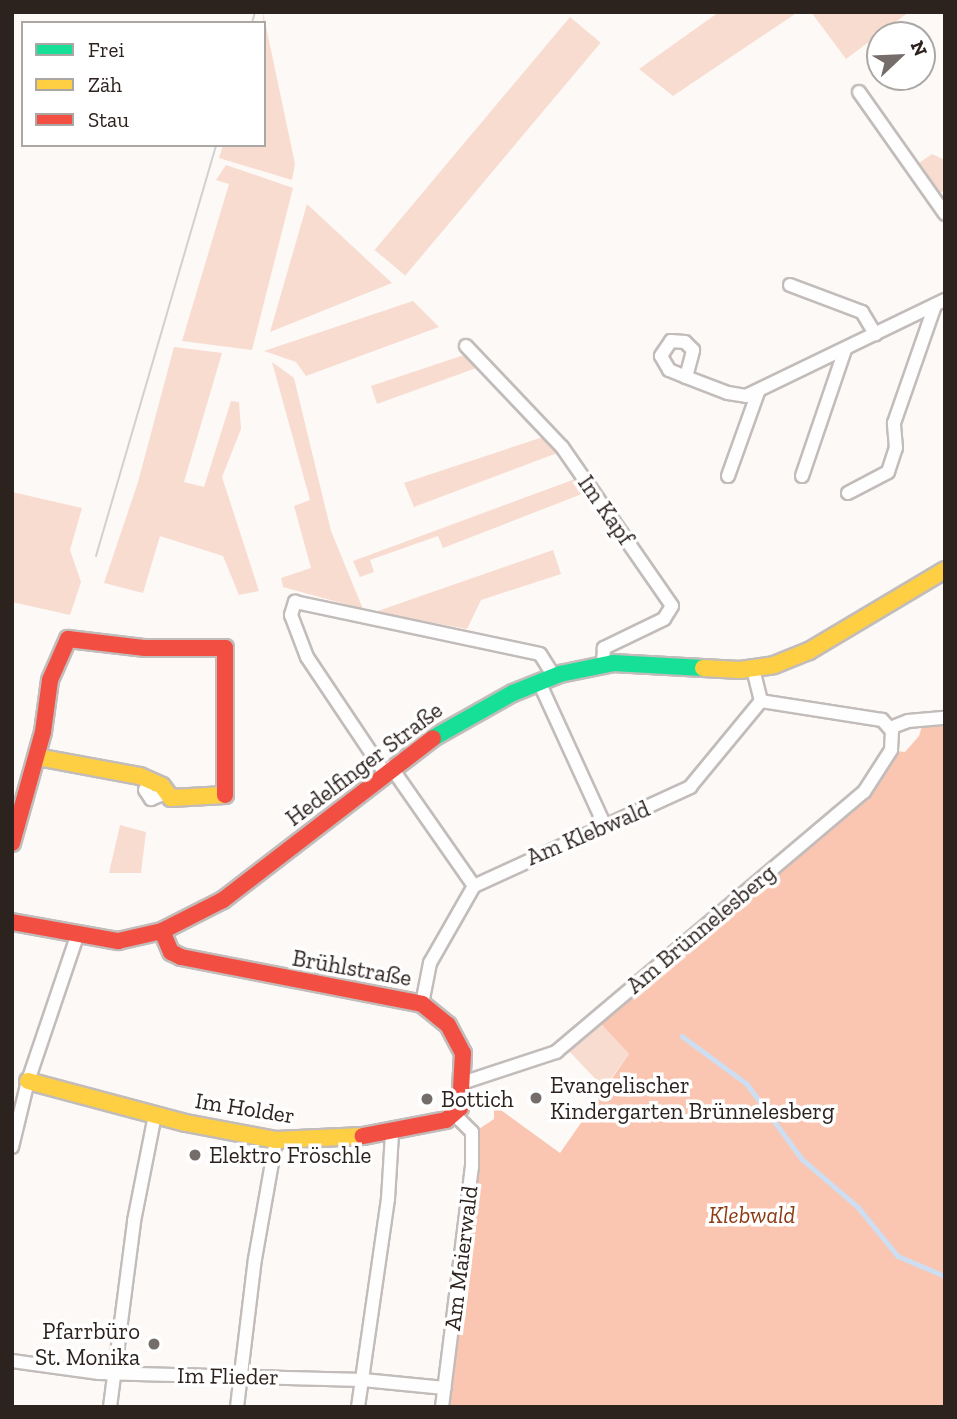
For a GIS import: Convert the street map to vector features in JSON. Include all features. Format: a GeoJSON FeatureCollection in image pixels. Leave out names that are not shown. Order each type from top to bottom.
{"type":"FeatureCollection","features":[{"type":"Feature","properties":{"kind":"street"},"geometry":{"type":"LineString","coordinates":[[859,92],[945,214]]}},
{"type":"Feature","properties":{"kind":"street"},"geometry":{"type":"LineString","coordinates":[[790,285],[862,312],[875,334]]}},
{"type":"Feature","properties":{"kind":"street"},"geometry":{"type":"LineString","coordinates":[[686,377],[737,396],[758,392],[940,303]]}},
{"type":"Feature","properties":{"kind":"street"},"geometry":{"type":"LineString","coordinates":[[848,493],[888,472],[896,448],[894,423],[940,303]]}},
{"type":"Feature","properties":{"kind":"street","name":"Im Kapf"},"geometry":{"type":"LineString","coordinates":[[466,346],[565,451],[672,606],[664,619],[604,648],[603,664]]}},
{"type":"Feature","properties":{"kind":"street"},"geometry":{"type":"LineString","coordinates":[[802,476],[845,350]]}},
{"type":"Feature","properties":{"kind":"street"},"geometry":{"type":"LineString","coordinates":[[728,476],[758,392]]}},
{"type":"Feature","properties":{"kind":"street","name":"Hedelfinger Straße"},"geometry":{"type":"LineString","coordinates":[[12,922],[77,936],[123,941],[162,931],[230,895],[387,769],[478,709],[547,679],[603,664],[653,662],[753,669],[810,651],[945,570]]}},
{"type":"Feature","properties":{"kind":"street"},"geometry":{"type":"LineString","coordinates":[[422,1004],[430,963],[474,886],[307,657],[292,606],[303,602],[544,656],[547,679],[605,826]]}},
{"type":"Feature","properties":{"kind":"street"},"geometry":{"type":"LineString","coordinates":[[13,834],[37,757],[50,680],[68,639],[145,648],[225,648],[227,793],[221,798],[171,798],[159,783],[150,782],[140,776],[37,757]]}},
{"type":"Feature","properties":{"kind":"street"},"geometry":{"type":"LineString","coordinates":[[753,669],[761,701],[879,719],[890,727],[945,718]]}},
{"type":"Feature","properties":{"kind":"street","name":"Am Klebwald"},"geometry":{"type":"LineString","coordinates":[[474,886],[690,787],[761,701]]}},
{"type":"Feature","properties":{"kind":"street","name":"Am Brünnelesberg"},"geometry":{"type":"LineString","coordinates":[[465,1082],[494,1076],[559,1050],[867,789],[890,753],[890,727]]}},
{"type":"Feature","properties":{"kind":"street","name":"Brühlstraße"},"geometry":{"type":"LineString","coordinates":[[162,931],[171,952],[181,957],[422,1004],[437,1013],[457,1040],[465,1057],[463,1102],[455,1115]]}},
{"type":"Feature","properties":{"kind":"street"},"geometry":{"type":"LineString","coordinates":[[12,1146],[28,1081],[77,936]]}},
{"type":"Feature","properties":{"kind":"street","name":"Im Holder"},"geometry":{"type":"LineString","coordinates":[[28,1081],[155,1115],[276,1140],[392,1133],[455,1115]]}},
{"type":"Feature","properties":{"kind":"street"},"geometry":{"type":"LineString","coordinates":[[110,1407],[155,1115]]}},
{"type":"Feature","properties":{"kind":"street","name":"Am Maierwald"},"geometry":{"type":"LineString","coordinates":[[442,1407],[472,1167],[472,1132],[455,1115]]}},
{"type":"Feature","properties":{"kind":"street"},"geometry":{"type":"LineString","coordinates":[[358,1407],[392,1133]]}},
{"type":"Feature","properties":{"kind":"street"},"geometry":{"type":"LineString","coordinates":[[237,1407],[276,1140]]}},
{"type":"Feature","properties":{"kind":"street","name":"Im Flieder"},"geometry":{"type":"LineString","coordinates":[[12,1361],[114,1373],[240,1379],[363,1380],[445,1388]]}},
{"type":"Feature","properties":{"kind":"shaded area"},"geometry":{"type":"Polygon","coordinates":[[[719,12],[798,12],[673,96],[639,69],[719,12]]]}},
{"type":"Feature","properties":{"kind":"shaded area"},"geometry":{"type":"Polygon","coordinates":[[[811,12],[909,12],[897,21],[866,21],[866,44],[846,59],[811,12]]]}},
{"type":"Feature","properties":{"kind":"shaded area"},"geometry":{"type":"Polygon","coordinates":[[[570,17],[601,43],[405,276],[375,250],[570,17]]]}},
{"type":"Feature","properties":{"kind":"shaded area"},"geometry":{"type":"Polygon","coordinates":[[[266,26],[295,164],[292,180],[219,158],[222,147],[266,147],[266,26]]]}},
{"type":"Feature","properties":{"kind":"shaded area"},"geometry":{"type":"Polygon","coordinates":[[[932,154],[945,160],[945,190],[940,193],[919,163],[932,154]]]}},
{"type":"Feature","properties":{"kind":"shaded area"},"geometry":{"type":"Polygon","coordinates":[[[226,165],[293,188],[252,350],[182,341],[229,184],[216,180],[226,165]]]}},
{"type":"Feature","properties":{"kind":"shaded area"},"geometry":{"type":"Polygon","coordinates":[[[307,204],[392,283],[270,332],[307,204]]]}},
{"type":"Feature","properties":{"kind":"shaded area"},"geometry":{"type":"Polygon","coordinates":[[[413,301],[439,327],[306,376],[296,362],[264,351],[413,301]]]}},
{"type":"Feature","properties":{"kind":"shaded area"},"geometry":{"type":"Polygon","coordinates":[[[174,347],[222,353],[184,482],[204,487],[231,401],[239,402],[241,429],[222,477],[259,591],[239,595],[223,556],[160,536],[143,593],[104,583],[138,482],[174,347]]]}},
{"type":"Feature","properties":{"kind":"shaded area"},"geometry":{"type":"Polygon","coordinates":[[[467,354],[479,367],[377,404],[371,386],[467,354]]]}},
{"type":"Feature","properties":{"kind":"shaded area"},"geometry":{"type":"Polygon","coordinates":[[[272,362],[294,378],[331,531],[363,609],[283,587],[281,578],[311,568],[294,506],[310,500],[272,362]]]}},
{"type":"Feature","properties":{"kind":"shaded area"},"geometry":{"type":"Polygon","coordinates":[[[546,436],[560,452],[414,507],[404,483],[546,436]]]}},
{"type":"Feature","properties":{"kind":"shaded area"},"geometry":{"type":"Polygon","coordinates":[[[578,478],[587,492],[443,548],[438,536],[370,560],[374,572],[360,577],[353,561],[578,478]]]}},
{"type":"Feature","properties":{"kind":"shaded area"},"geometry":{"type":"Polygon","coordinates":[[[12,492],[82,508],[70,550],[81,582],[70,615],[12,602],[12,492]]]}},
{"type":"Feature","properties":{"kind":"shaded area"},"geometry":{"type":"Polygon","coordinates":[[[553,550],[561,574],[481,600],[467,629],[375,612],[553,550]]]}},
{"type":"Feature","properties":{"kind":"shaded area"},"geometry":{"type":"Polygon","coordinates":[[[120,825],[146,832],[141,873],[109,873],[120,825]]]}},
{"type":"Feature","properties":{"kind":"shaded area"},"geometry":{"type":"Polygon","coordinates":[[[601,1024],[629,1054],[604,1088],[569,1051],[601,1024]]]}},
{"type":"Feature","properties":{"kind":"green space","name":"Klebwald"},"geometry":{"type":"Polygon","coordinates":[[[945,721],[945,1407],[446,1407],[476,1131],[494,1119],[494,1105],[560,1153],[629,1054],[601,1024],[871,792],[897,751],[905,752],[919,736],[923,723],[945,721]]]}},
{"type":"Feature","properties":{"kind":"waterway"},"geometry":{"type":"LineString","coordinates":[[682,1036],[747,1084],[802,1159],[858,1207],[898,1256],[945,1276]]}},
{"type":"Feature","properties":{"kind":"tram line"},"geometry":{"type":"LineString","coordinates":[[253,21],[255,12]]}},
{"type":"Feature","properties":{"kind":"tram line"},"geometry":{"type":"LineString","coordinates":[[96,556],[215,147]]}},
{"type":"Feature","properties":{"kind":"traffic: fast"},"geometry":{"type":"LineString","coordinates":[[433,738],[513,693],[560,674],[613,663],[703,668]]}},
{"type":"Feature","properties":{"kind":"traffic: slow"},"geometry":{"type":"LineString","coordinates":[[703,668],[740,670],[774,665],[809,651],[945,570]]}},
{"type":"Feature","properties":{"kind":"traffic: slow"},"geometry":{"type":"LineString","coordinates":[[37,757],[140,776],[162,786],[171,798],[225,795]]}},
{"type":"Feature","properties":{"kind":"traffic: slow"},"geometry":{"type":"LineString","coordinates":[[28,1081],[186,1123],[276,1140],[363,1136]]}},
{"type":"Feature","properties":{"kind":"traffic: jam"},"geometry":{"type":"LineString","coordinates":[[12,843],[43,732],[50,680],[68,639],[145,648],[225,648],[225,795]]}},
{"type":"Feature","properties":{"kind":"traffic: jam"},"geometry":{"type":"LineString","coordinates":[[12,922],[118,941],[162,931],[223,900],[433,738]]}},
{"type":"Feature","properties":{"kind":"traffic: jam"},"geometry":{"type":"LineString","coordinates":[[162,931],[171,952],[181,957],[422,1004],[448,1025],[463,1053],[460,1108],[446,1120],[363,1136]]}},
{"type":"Feature","properties":{"kind":"place","name":"Evangelischer Kindergarten Brünnelesberg"},"geometry":{"type":"Point","coordinates":[536,1098]}},
{"type":"Feature","properties":{"kind":"place","name":"Bottich"},"geometry":{"type":"Point","coordinates":[427,1099]}},
{"type":"Feature","properties":{"kind":"place","name":"Elektro Fröschle"},"geometry":{"type":"Point","coordinates":[195,1155]}},
{"type":"Feature","properties":{"kind":"place","name":"Pfarrbüro St. Monika"},"geometry":{"type":"Point","coordinates":[154,1344]}}]}
